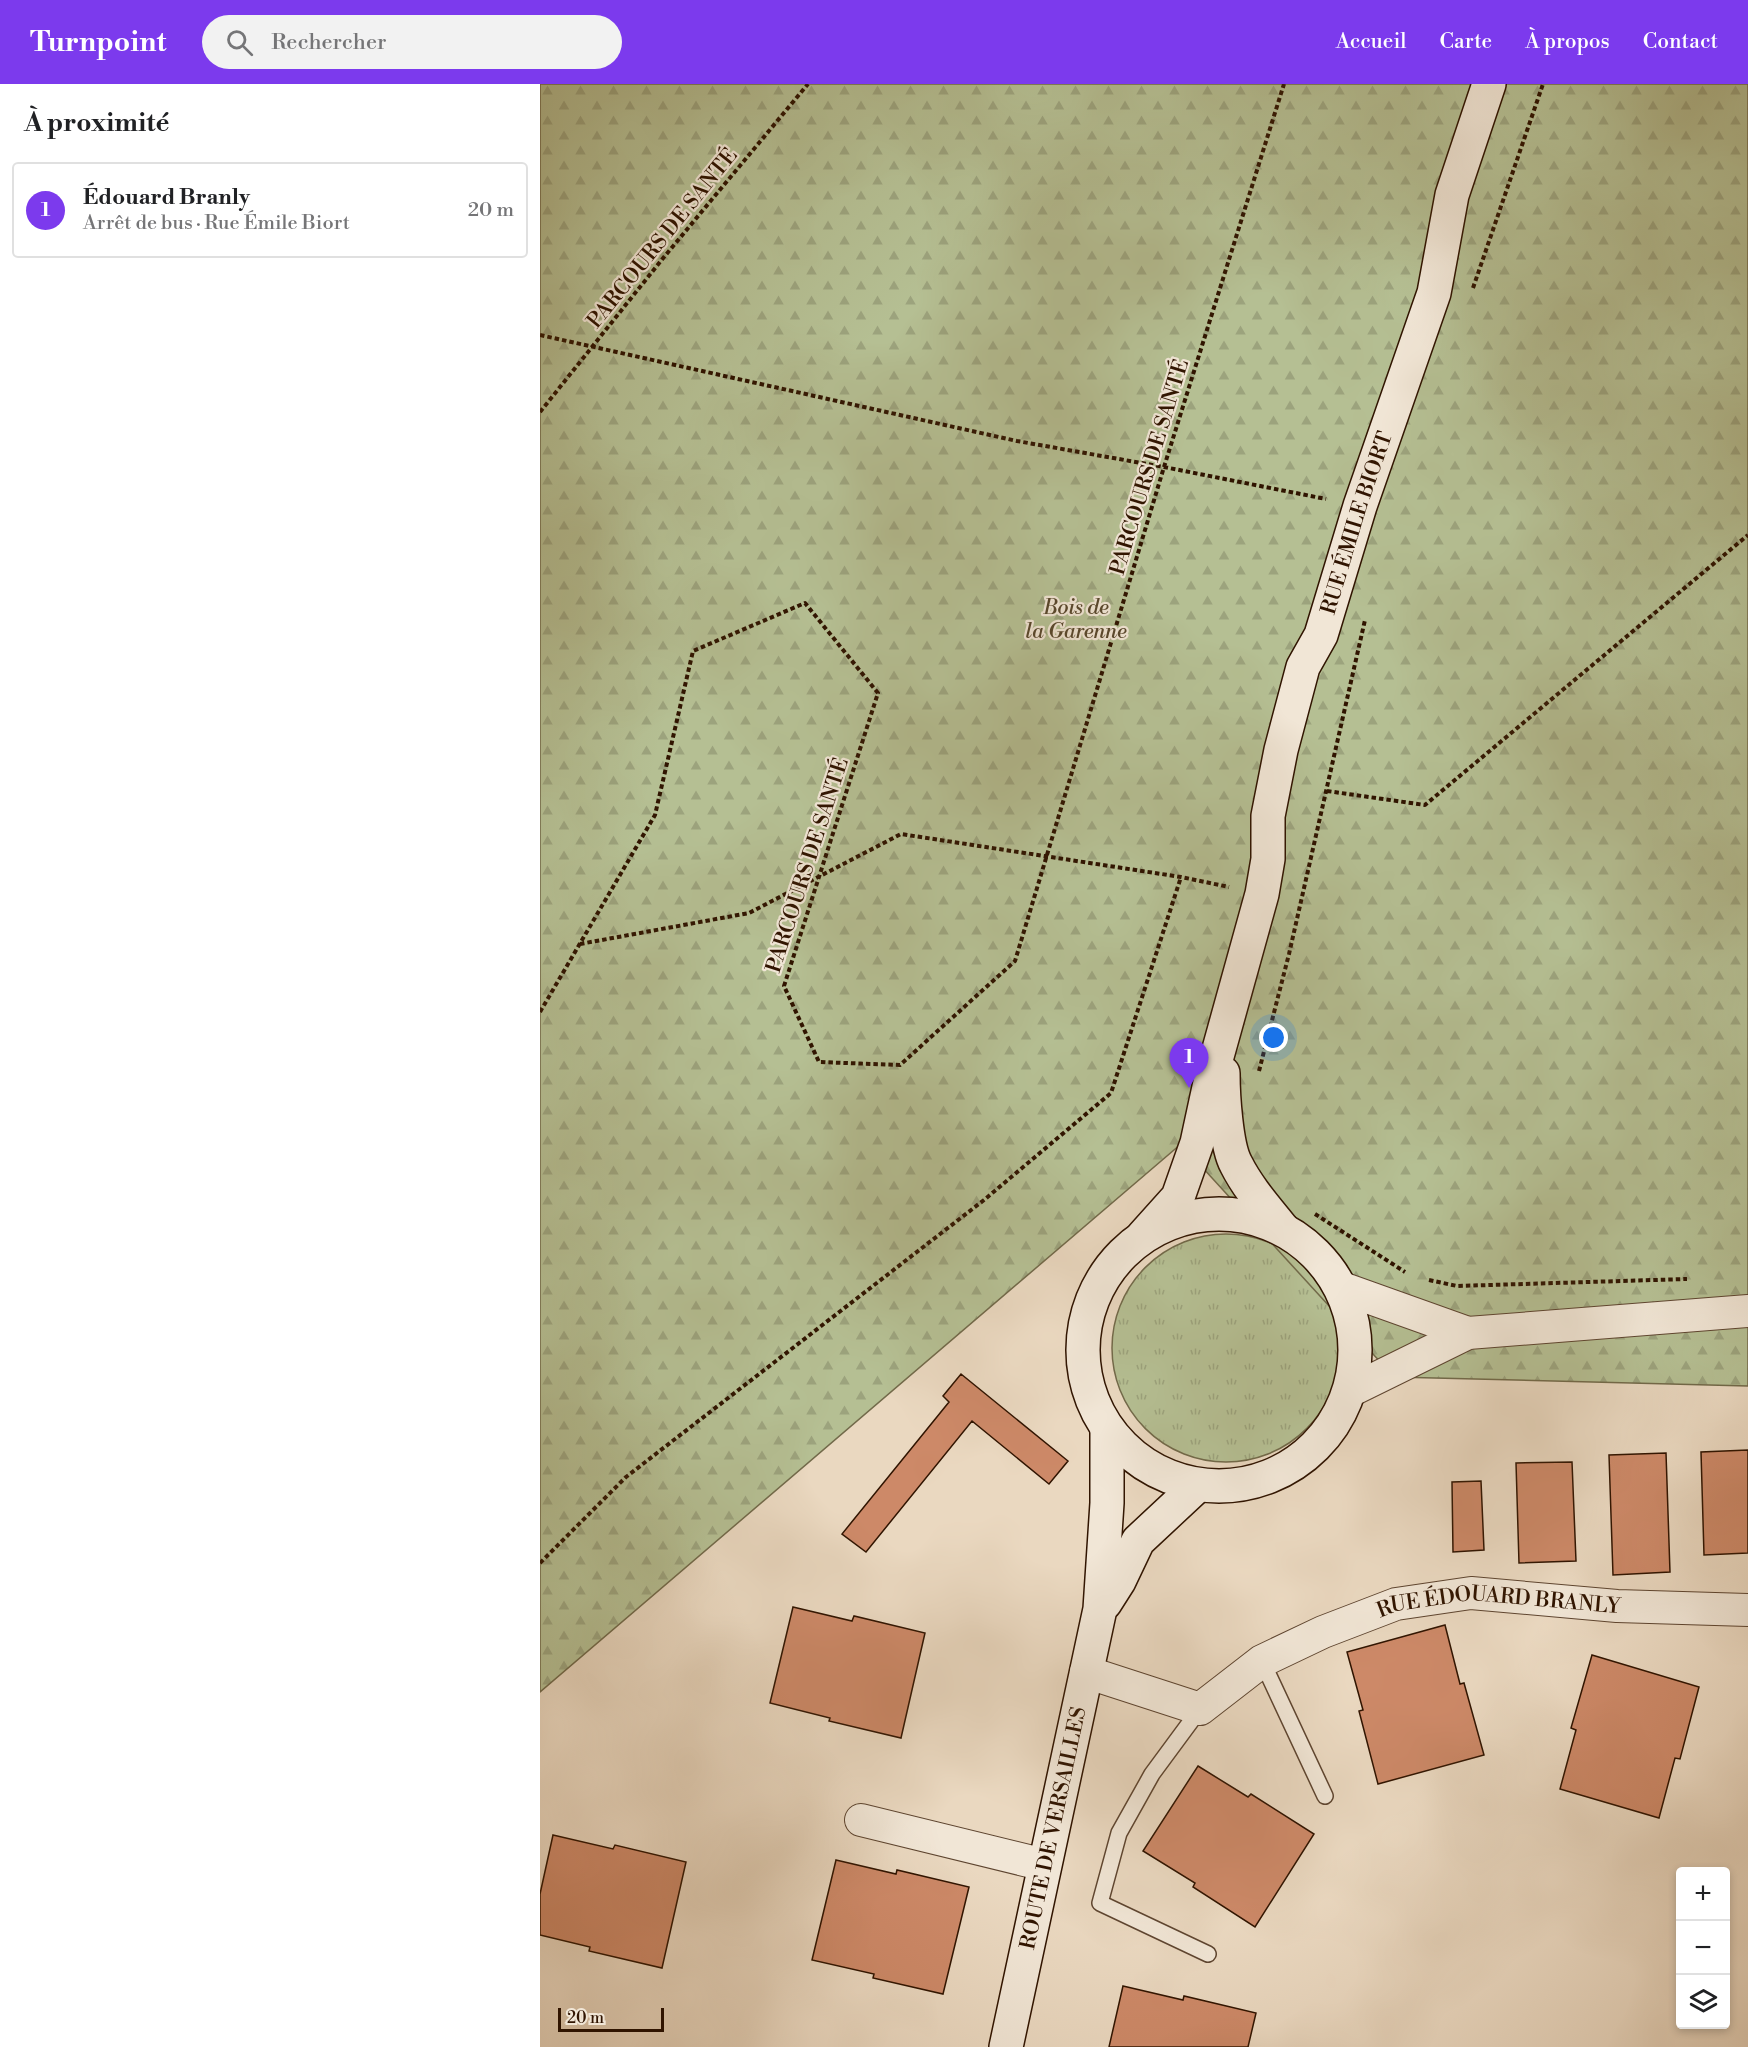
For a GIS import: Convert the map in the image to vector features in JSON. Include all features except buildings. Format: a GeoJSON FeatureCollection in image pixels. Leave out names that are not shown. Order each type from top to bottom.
{"type":"FeatureCollection","features":[{"type":"Feature","properties":{"kind":"street","name":"RUE ÉMILE BIORT"},"geometry":{"type":"LineString","coordinates":[[1143,1236],[1178,1197],[1197,1143],[1211,1078],[1244,966],[1262,894],[1268,859],[1268,816],[1281,750],[1302,667],[1321,635],[1360,506],[1434,293],[1452,195],[1489,84]]}},
{"type":"Feature","properties":{"kind":"street","name":"RUE ÉMILE BIORT"},"geometry":{"type":"LineString","coordinates":[[1244,966],[1223,1075],[1229,1144],[1234,1162],[1247,1184],[1294,1218]]}},
{"type":"Feature","properties":{"kind":"street"},"geometry":{"type":"LineString","coordinates":[[1212,1213],[1294,1218],[1342,1288],[1353,1321],[1356,1356],[1350,1390],[1331,1430],[1300,1461],[1262,1481],[1219,1487],[1198,1485],[1176,1480],[1137,1460],[1107,1429],[1088,1390],[1082,1347],[1090,1303],[1111,1265],[1143,1236],[1176,1220],[1212,1213]]}},
{"type":"Feature","properties":{"kind":"street"},"geometry":{"type":"LineString","coordinates":[[1342,1288],[1468,1333]]}},
{"type":"Feature","properties":{"kind":"street"},"geometry":{"type":"LineString","coordinates":[[1350,1390],[1468,1333],[1748,1311]]}},
{"type":"Feature","properties":{"kind":"street","name":"ROUTE DE VERSAILLES"},"geometry":{"type":"LineString","coordinates":[[1006,2047],[1100,1609],[1107,1503],[1107,1429]]}},
{"type":"Feature","properties":{"kind":"street","name":"ROUTE DE VERSAILLES"},"geometry":{"type":"LineString","coordinates":[[1100,1609],[1119,1581],[1138,1541],[1198,1485]]}},
{"type":"Feature","properties":{"kind":"street","name":"RUE ÉDOUARD BRANLY"},"geometry":{"type":"LineString","coordinates":[[1200,1709],[1262,1661],[1323,1632],[1396,1604],[1472,1593],[1617,1606],[1748,1610]]}},
{"type":"Feature","properties":{"kind":"street"},"geometry":{"type":"LineString","coordinates":[[1086,1672],[1200,1709]]}},
{"type":"Feature","properties":{"kind":"street"},"geometry":{"type":"LineString","coordinates":[[861,1821],[1045,1865]]}},
{"type":"Feature","properties":{"kind":"lane"},"geometry":{"type":"LineString","coordinates":[[1262,1661],[1325,1796]]}},
{"type":"Feature","properties":{"kind":"lane","name":"RUE ÉDOUARD BRANLY"},"geometry":{"type":"LineString","coordinates":[[1200,1709],[1152,1774],[1119,1833],[1100,1903],[1208,1954]]}},
{"type":"Feature","properties":{"kind":"path","name":"PARCOURS DE SANTÉ"},"geometry":{"type":"LineString","coordinates":[[540,412],[664,257],[808,84]]}},
{"type":"Feature","properties":{"kind":"path","name":"PARCOURS DE SANTÉ"},"geometry":{"type":"LineString","coordinates":[[540,1012],[655,815],[693,651],[805,603],[878,693],[784,986],[819,1062],[900,1065],[1015,961],[1164,467],[1284,84]]}},
{"type":"Feature","properties":{"kind":"path"},"geometry":{"type":"LineString","coordinates":[[1472,290],[1543,84]]}},
{"type":"Feature","properties":{"kind":"path"},"geometry":{"type":"LineString","coordinates":[[540,335],[1017,441],[1164,467],[1360,506]]}},
{"type":"Feature","properties":{"kind":"path"},"geometry":{"type":"LineString","coordinates":[[1327,791],[1425,805],[1748,536]]}},
{"type":"Feature","properties":{"kind":"path"},"geometry":{"type":"LineString","coordinates":[[1258,1076],[1327,791],[1367,611]]}},
{"type":"Feature","properties":{"kind":"path"},"geometry":{"type":"LineString","coordinates":[[580,944],[749,913],[901,834],[1181,877],[1262,894]]}},
{"type":"Feature","properties":{"kind":"path"},"geometry":{"type":"LineString","coordinates":[[540,1563],[626,1477],[984,1200],[1112,1093],[1181,877]]}},
{"type":"Feature","properties":{"kind":"path"},"geometry":{"type":"LineString","coordinates":[[1294,1218],[1411,1276]]}},
{"type":"Feature","properties":{"kind":"path"},"geometry":{"type":"LineString","coordinates":[[1422,1278],[1456,1286],[1690,1278]]}},
{"type":"Feature","properties":{"kind":"green space","name":"Bois de la Garenne"},"geometry":{"type":"Polygon","coordinates":[[[540,84],[1748,84],[1748,1386],[1394,1377],[1181,1144],[540,1692],[540,84]]]}},
{"type":"Feature","properties":{"kind":"green space"},"geometry":{"type":"Polygon","coordinates":[[[1226,1234],[1248,1236],[1270,1243],[1289,1253],[1307,1267],[1321,1285],[1331,1304],[1338,1326],[1340,1348],[1338,1370],[1331,1392],[1321,1411],[1307,1429],[1289,1443],[1270,1453],[1248,1460],[1226,1462],[1204,1460],[1182,1453],[1163,1443],[1145,1429],[1131,1411],[1121,1392],[1114,1370],[1112,1348],[1114,1326],[1121,1304],[1131,1285],[1145,1267],[1163,1253],[1182,1243],[1204,1236],[1226,1234]]]}},
{"type":"Feature","properties":{"kind":"place","name":"Édouard Branly"},"geometry":{"type":"Point","coordinates":[1189,1088]}}]}
